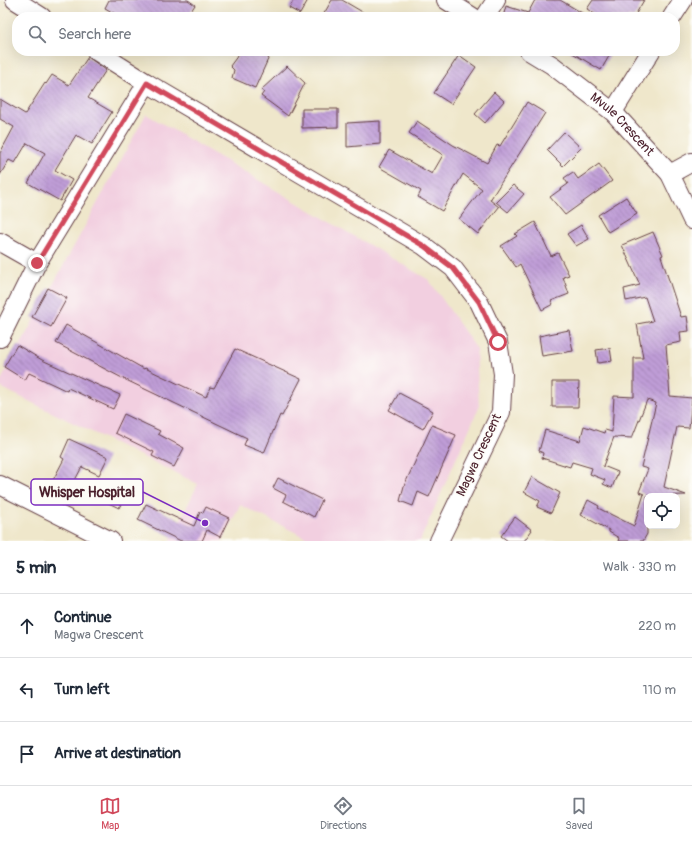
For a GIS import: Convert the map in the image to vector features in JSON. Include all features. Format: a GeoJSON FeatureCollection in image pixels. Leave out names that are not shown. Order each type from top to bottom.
{"type":"FeatureCollection","features":[{"type":"Feature","properties":{"kind":"street"},"geometry":{"type":"LineString","coordinates":[[17,0],[35,12]]}},
{"type":"Feature","properties":{"kind":"street"},"geometry":{"type":"LineString","coordinates":[[446,0],[465,12]]}},
{"type":"Feature","properties":{"kind":"street"},"geometry":{"type":"LineString","coordinates":[[488,12],[496,0]]}},
{"type":"Feature","properties":{"kind":"street"},"geometry":{"type":"LineString","coordinates":[[675,12],[683,0]]}},
{"type":"Feature","properties":{"kind":"street","name":"Magwa Crescent"},"geometry":{"type":"LineString","coordinates":[[104,56],[147,83],[424,246],[453,268],[479,302],[498,342],[502,374],[500,412],[439,541]]}},
{"type":"Feature","properties":{"kind":"street","name":"Mvule Crescent"},"geometry":{"type":"LineString","coordinates":[[538,56],[552,64],[613,112],[670,174],[692,220]]}},
{"type":"Feature","properties":{"kind":"street"},"geometry":{"type":"LineString","coordinates":[[613,112],[648,56]]}},
{"type":"Feature","properties":{"kind":"street"},"geometry":{"type":"LineString","coordinates":[[0,338],[37,263],[147,83]]}},
{"type":"Feature","properties":{"kind":"street"},"geometry":{"type":"LineString","coordinates":[[670,174],[692,162]]}},
{"type":"Feature","properties":{"kind":"street"},"geometry":{"type":"LineString","coordinates":[[0,242],[37,263]]}},
{"type":"Feature","properties":{"kind":"street"},"geometry":{"type":"LineString","coordinates":[[0,485],[111,541]]}},
{"type":"Feature","properties":{"kind":"shaded area"},"geometry":{"type":"Polygon","coordinates":[[[146,114],[429,280],[476,348],[479,407],[420,541],[313,541],[240,505],[222,541],[170,541],[198,484],[0,387],[0,382],[146,114]]]}},
{"type":"Feature","properties":{"kind":"building"},"geometry":{"type":"Polygon","coordinates":[[[109,0],[188,0],[195,5],[190,12],[112,12],[105,8],[109,0]]]}},
{"type":"Feature","properties":{"kind":"building"},"geometry":{"type":"Polygon","coordinates":[[[294,0],[308,0],[301,12],[296,12],[289,8],[294,0]]]}},
{"type":"Feature","properties":{"kind":"building"},"geometry":{"type":"Polygon","coordinates":[[[332,0],[342,0],[362,12],[325,12],[332,0]]]}},
{"type":"Feature","properties":{"kind":"building"},"geometry":{"type":"Polygon","coordinates":[[[535,0],[560,0],[580,12],[529,12],[535,0]]]}},
{"type":"Feature","properties":{"kind":"building"},"geometry":{"type":"Polygon","coordinates":[[[593,0],[644,0],[637,12],[592,12],[587,9],[593,0]]]}},
{"type":"Feature","properties":{"kind":"building"},"geometry":{"type":"Polygon","coordinates":[[[506,6],[525,12],[504,12],[506,6]]]}},
{"type":"Feature","properties":{"kind":"building"},"geometry":{"type":"Polygon","coordinates":[[[237,56],[269,57],[255,88],[232,78],[234,70],[230,66],[237,56]]]}},
{"type":"Feature","properties":{"kind":"building"},"geometry":{"type":"Polygon","coordinates":[[[458,56],[476,67],[451,104],[434,93],[458,56]]]}},
{"type":"Feature","properties":{"kind":"building"},"geometry":{"type":"Polygon","coordinates":[[[577,56],[609,56],[601,70],[577,56]]]}},
{"type":"Feature","properties":{"kind":"building"},"geometry":{"type":"Polygon","coordinates":[[[88,57],[106,70],[88,98],[112,112],[92,144],[76,135],[55,170],[72,180],[60,201],[28,183],[45,153],[27,143],[15,163],[9,160],[0,175],[0,153],[14,127],[0,119],[0,99],[25,114],[45,83],[46,84],[52,75],[69,85],[88,57]]]}},
{"type":"Feature","properties":{"kind":"building"},"geometry":{"type":"Polygon","coordinates":[[[287,66],[305,83],[288,116],[261,96],[264,92],[261,90],[287,66]]]}},
{"type":"Feature","properties":{"kind":"building"},"geometry":{"type":"Polygon","coordinates":[[[494,92],[504,101],[485,123],[475,114],[494,92]]]}},
{"type":"Feature","properties":{"kind":"building"},"geometry":{"type":"Polygon","coordinates":[[[527,102],[545,113],[490,200],[499,207],[478,234],[459,219],[482,189],[463,174],[442,211],[418,197],[421,191],[379,167],[389,150],[432,174],[443,155],[409,133],[417,121],[453,145],[487,163],[497,145],[500,146],[527,102]]]}},
{"type":"Feature","properties":{"kind":"building"},"geometry":{"type":"Polygon","coordinates":[[[302,109],[338,109],[338,127],[302,128],[302,109]]]}},
{"type":"Feature","properties":{"kind":"building"},"geometry":{"type":"Polygon","coordinates":[[[380,121],[380,144],[347,147],[347,123],[380,121]]]}},
{"type":"Feature","properties":{"kind":"building"},"geometry":{"type":"Polygon","coordinates":[[[564,132],[581,148],[563,166],[547,150],[564,132]]]}},
{"type":"Feature","properties":{"kind":"building"},"geometry":{"type":"Polygon","coordinates":[[[599,164],[612,181],[565,215],[550,197],[568,184],[564,178],[573,172],[578,179],[599,164]]]}},
{"type":"Feature","properties":{"kind":"building"},"geometry":{"type":"Polygon","coordinates":[[[513,185],[524,194],[508,212],[496,202],[513,185]]]}},
{"type":"Feature","properties":{"kind":"building"},"geometry":{"type":"Polygon","coordinates":[[[626,197],[637,214],[608,232],[598,215],[626,197]]]}},
{"type":"Feature","properties":{"kind":"building"},"geometry":{"type":"Polygon","coordinates":[[[535,222],[551,256],[558,253],[569,275],[563,277],[569,294],[551,301],[553,304],[542,310],[520,264],[516,267],[501,246],[517,236],[515,234],[535,222]]]}},
{"type":"Feature","properties":{"kind":"building"},"geometry":{"type":"Polygon","coordinates":[[[581,225],[589,239],[576,246],[567,234],[581,225]]]}},
{"type":"Feature","properties":{"kind":"building"},"geometry":{"type":"Polygon","coordinates":[[[653,232],[663,255],[661,256],[681,317],[687,316],[689,331],[680,332],[681,342],[666,345],[670,396],[692,398],[689,428],[677,427],[664,487],[686,495],[680,495],[680,493],[644,494],[639,492],[648,469],[641,467],[656,403],[647,400],[632,438],[614,437],[603,466],[618,472],[612,488],[603,484],[605,480],[590,474],[592,468],[572,462],[570,467],[542,458],[543,453],[539,451],[545,430],[580,441],[584,426],[604,433],[605,430],[612,432],[614,396],[634,397],[634,358],[643,358],[637,324],[653,321],[645,297],[626,301],[624,289],[640,285],[622,245],[653,232]]]}},
{"type":"Feature","properties":{"kind":"building"},"geometry":{"type":"Polygon","coordinates":[[[48,288],[67,298],[51,327],[32,317],[48,288]]]}},
{"type":"Feature","properties":{"kind":"building"},"geometry":{"type":"Polygon","coordinates":[[[66,325],[144,369],[145,368],[206,397],[210,387],[214,388],[235,349],[301,379],[282,416],[280,415],[264,453],[244,445],[247,438],[124,379],[56,343],[66,325]]]}},
{"type":"Feature","properties":{"kind":"building"},"geometry":{"type":"Polygon","coordinates":[[[569,330],[573,351],[542,356],[539,336],[569,330]]]}},
{"type":"Feature","properties":{"kind":"building"},"geometry":{"type":"Polygon","coordinates":[[[17,345],[42,360],[120,395],[113,409],[68,388],[67,391],[29,373],[25,380],[4,367],[17,345]]]}},
{"type":"Feature","properties":{"kind":"building"},"geometry":{"type":"Polygon","coordinates":[[[610,348],[612,361],[598,363],[596,350],[610,348]]]}},
{"type":"Feature","properties":{"kind":"building"},"geometry":{"type":"Polygon","coordinates":[[[552,382],[579,382],[578,407],[552,407],[552,382]]]}},
{"type":"Feature","properties":{"kind":"building"},"geometry":{"type":"Polygon","coordinates":[[[399,393],[433,411],[423,429],[389,410],[399,393]]]}},
{"type":"Feature","properties":{"kind":"building"},"geometry":{"type":"Polygon","coordinates":[[[124,414],[160,431],[158,434],[184,448],[174,467],[152,456],[154,452],[115,433],[124,414]]]}},
{"type":"Feature","properties":{"kind":"building"},"geometry":{"type":"Polygon","coordinates":[[[432,425],[456,435],[429,497],[418,492],[413,506],[400,501],[404,486],[432,425]]]}},
{"type":"Feature","properties":{"kind":"building"},"geometry":{"type":"Polygon","coordinates":[[[69,439],[108,457],[99,475],[82,467],[68,493],[51,484],[64,459],[61,457],[69,439]]]}},
{"type":"Feature","properties":{"kind":"building"},"geometry":{"type":"Polygon","coordinates":[[[532,477],[560,493],[551,513],[537,507],[540,501],[524,492],[532,477]]]}},
{"type":"Feature","properties":{"kind":"building"},"geometry":{"type":"Polygon","coordinates":[[[278,478],[322,500],[314,517],[283,501],[286,495],[273,488],[278,478]]]}},
{"type":"Feature","properties":{"kind":"building"},"geometry":{"type":"Polygon","coordinates":[[[104,481],[127,492],[119,508],[96,497],[104,481]]]}},
{"type":"Feature","properties":{"kind":"building"},"geometry":{"type":"Polygon","coordinates":[[[644,494],[644,529],[647,529],[647,534],[643,541],[618,541],[619,538],[609,532],[609,530],[581,515],[588,500],[599,506],[598,508],[634,526],[644,494]]]}},
{"type":"Feature","properties":{"kind":"building"},"geometry":{"type":"Polygon","coordinates":[[[146,504],[194,526],[200,512],[203,513],[206,507],[229,518],[220,537],[207,530],[202,541],[181,541],[138,520],[146,504]]]}},
{"type":"Feature","properties":{"kind":"building"},"geometry":{"type":"Polygon","coordinates":[[[515,517],[532,530],[524,541],[508,541],[501,536],[515,517]]]}},
{"type":"Feature","properties":{"kind":"place","name":"Whisper Hospital"},"geometry":{"type":"Point","coordinates":[205,523]}},
{"type":"Feature","properties":{"kind":"route"},"geometry":{"type":"LineString","coordinates":[[37,263],[147,83],[424,246],[453,268],[479,302],[498,342]]}}]}
